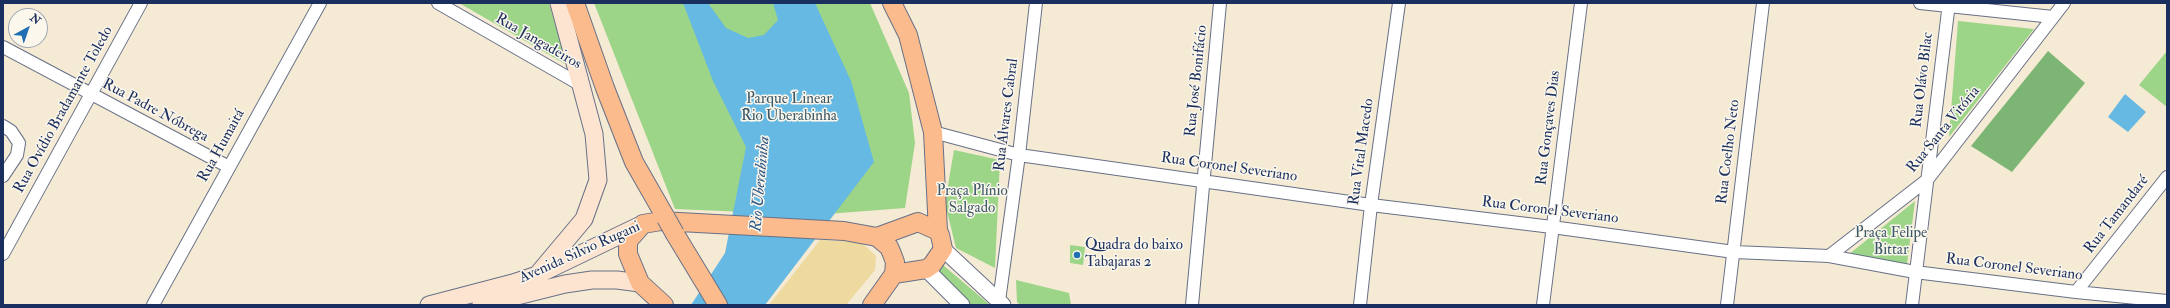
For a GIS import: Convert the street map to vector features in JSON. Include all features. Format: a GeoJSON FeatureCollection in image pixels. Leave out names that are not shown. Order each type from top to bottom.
{"type":"FeatureCollection","features":[{"type":"Feature","properties":{"kind":"main road"},"geometry":{"type":"LineString","coordinates":[[537,274],[584,218],[598,180],[594,134],[558,3]]}},
{"type":"Feature","properties":{"kind":"main road"},"geometry":{"type":"LineString","coordinates":[[575,3],[605,88],[634,162],[718,305]]}},
{"type":"Feature","properties":{"kind":"main road"},"geometry":{"type":"LineString","coordinates":[[892,3],[908,35],[933,132],[938,231],[943,249],[932,265],[926,269],[894,274]]}},
{"type":"Feature","properties":{"kind":"main road","name":"Avenida Silvio Rugani"},"geometry":{"type":"LineString","coordinates":[[429,305],[513,283],[537,274],[643,224],[662,221],[844,231],[877,237]]}},
{"type":"Feature","properties":{"kind":"main road"},"geometry":{"type":"LineString","coordinates":[[877,237],[918,222],[938,231]]}},
{"type":"Feature","properties":{"kind":"main road"},"geometry":{"type":"LineString","coordinates":[[643,224],[628,241],[628,254],[640,283],[664,305]]}},
{"type":"Feature","properties":{"kind":"main road"},"geometry":{"type":"LineString","coordinates":[[872,305],[894,274],[895,262],[889,247],[877,237]]}},
{"type":"Feature","properties":{"kind":"main road","name":"Avenida Silvio Rugani"},"geometry":{"type":"LineString","coordinates":[[481,305],[565,284],[592,280],[616,280],[640,283]]}},
{"type":"Feature","properties":{"kind":"street","name":"Rua Ovídio Bradamante Toledo"},"geometry":{"type":"LineString","coordinates":[[3,254],[141,3]]}},
{"type":"Feature","properties":{"kind":"street","name":"Rua Humaitá"},"geometry":{"type":"LineString","coordinates":[[153,305],[320,3]]}},
{"type":"Feature","properties":{"kind":"street","name":"Rua Jangadeiros"},"geometry":{"type":"LineString","coordinates":[[438,3],[581,85]]}},
{"type":"Feature","properties":{"kind":"street","name":"Rua Álvares Cabral"},"geometry":{"type":"LineString","coordinates":[[1001,303],[1036,3]]}},
{"type":"Feature","properties":{"kind":"street","name":"Rua José Bonifácio"},"geometry":{"type":"LineString","coordinates":[[1192,305],[1220,3]]}},
{"type":"Feature","properties":{"kind":"street","name":"Rua Vital Macedo"},"geometry":{"type":"LineString","coordinates":[[1360,305],[1371,205],[1399,3]]}},
{"type":"Feature","properties":{"kind":"street","name":"Rua Gonçaves Dias"},"geometry":{"type":"LineString","coordinates":[[1543,305],[1581,3]]}},
{"type":"Feature","properties":{"kind":"street","name":"Rua Coelho Neto"},"geometry":{"type":"LineString","coordinates":[[1727,305],[1763,3]]}},
{"type":"Feature","properties":{"kind":"street"},"geometry":{"type":"LineString","coordinates":[[1920,3],[2053,17]]}},
{"type":"Feature","properties":{"kind":"street","name":"Rua Santa Vitória"},"geometry":{"type":"LineString","coordinates":[[1829,256],[1927,180],[2064,3]]}},
{"type":"Feature","properties":{"kind":"street","name":"Rua Olávo Bilac"},"geometry":{"type":"LineString","coordinates":[[1912,305],[1949,5]]}},
{"type":"Feature","properties":{"kind":"street","name":"Rua Padre Nóbrega"},"geometry":{"type":"LineString","coordinates":[[3,47],[229,167]]}},
{"type":"Feature","properties":{"kind":"street"},"geometry":{"type":"LineString","coordinates":[[3,126],[11,131],[19,143],[17,155],[3,176]]}},
{"type":"Feature","properties":{"kind":"street","name":"Rua Coronel Severiano"},"geometry":{"type":"LineString","coordinates":[[933,132],[1019,155],[1371,205],[1552,227],[1734,252],[1829,256],[1915,272],[2076,292],[2167,301]]}},
{"type":"Feature","properties":{"kind":"street","name":"Rua Tamandaré"},"geometry":{"type":"LineString","coordinates":[[2076,292],[2167,177]]}},
{"type":"Feature","properties":{"kind":"street"},"geometry":{"type":"LineString","coordinates":[[943,249],[1001,303]]}},
{"type":"Feature","properties":{"kind":"street"},"geometry":{"type":"LineString","coordinates":[[926,269],[962,305]]}},
{"type":"Feature","properties":{"kind":"green space"},"geometry":{"type":"Polygon","coordinates":[[[459,3],[549,3],[567,65],[459,3]]]}},
{"type":"Feature","properties":{"kind":"green space","name":"Parque Linear Rio Uberabinha"},"geometry":{"type":"Polygon","coordinates":[[[594,3],[870,3],[909,93],[915,143],[905,208],[814,215],[675,209],[594,3]]]}},
{"type":"Feature","properties":{"kind":"green space"},"geometry":{"type":"Polygon","coordinates":[[[1958,21],[2034,29],[1949,137],[1958,21]]]}},
{"type":"Feature","properties":{"kind":"green space"},"geometry":{"type":"Polygon","coordinates":[[[2048,51],[2085,83],[2012,172],[1971,146],[2048,51]]]}},
{"type":"Feature","properties":{"kind":"green space"},"geometry":{"type":"Polygon","coordinates":[[[2167,51],[2167,107],[2139,85],[2167,51]]]}},
{"type":"Feature","properties":{"kind":"green space","name":"Praça Plínio Salgado"},"geometry":{"type":"Polygon","coordinates":[[[954,150],[1000,160],[995,268],[956,248],[945,203],[954,150]]]}},
{"type":"Feature","properties":{"kind":"green space","name":"Praça Felipe Bittar"},"geometry":{"type":"Polygon","coordinates":[[[1915,201],[1907,264],[1848,255],[1915,201]]]}},
{"type":"Feature","properties":{"kind":"green space","name":"Quadra do baixo Tabajaras 2"},"geometry":{"type":"Polygon","coordinates":[[[1070,245],[1085,247],[1083,265],[1070,263],[1070,245]]]}},
{"type":"Feature","properties":{"kind":"green space"},"geometry":{"type":"Polygon","coordinates":[[[943,265],[990,305],[969,305],[934,270],[943,265]]]}},
{"type":"Feature","properties":{"kind":"green space"},"geometry":{"type":"Polygon","coordinates":[[[1016,280],[1069,293],[1071,305],[1020,305],[1017,302],[1016,280]]]}},
{"type":"Feature","properties":{"kind":"sand"},"geometry":{"type":"Polygon","coordinates":[[[820,240],[861,242],[876,256],[875,270],[846,305],[769,305],[820,240]]]}},
{"type":"Feature","properties":{"kind":"water","name":"Rio Uberabinha"},"geometry":{"type":"Polygon","coordinates":[[[683,3],[708,3],[726,28],[748,38],[764,35],[778,20],[773,3],[815,3],[851,81],[874,162],[765,305],[691,305],[725,253],[746,147],[713,81],[683,3]]]}},
{"type":"Feature","properties":{"kind":"water"},"geometry":{"type":"Polygon","coordinates":[[[2125,94],[2146,112],[2128,132],[2108,117],[2125,94]]]}},
{"type":"Feature","properties":{"kind":"place","name":"Quadra do baixo Tabajaras 2"},"geometry":{"type":"Point","coordinates":[1077,255]}}]}
